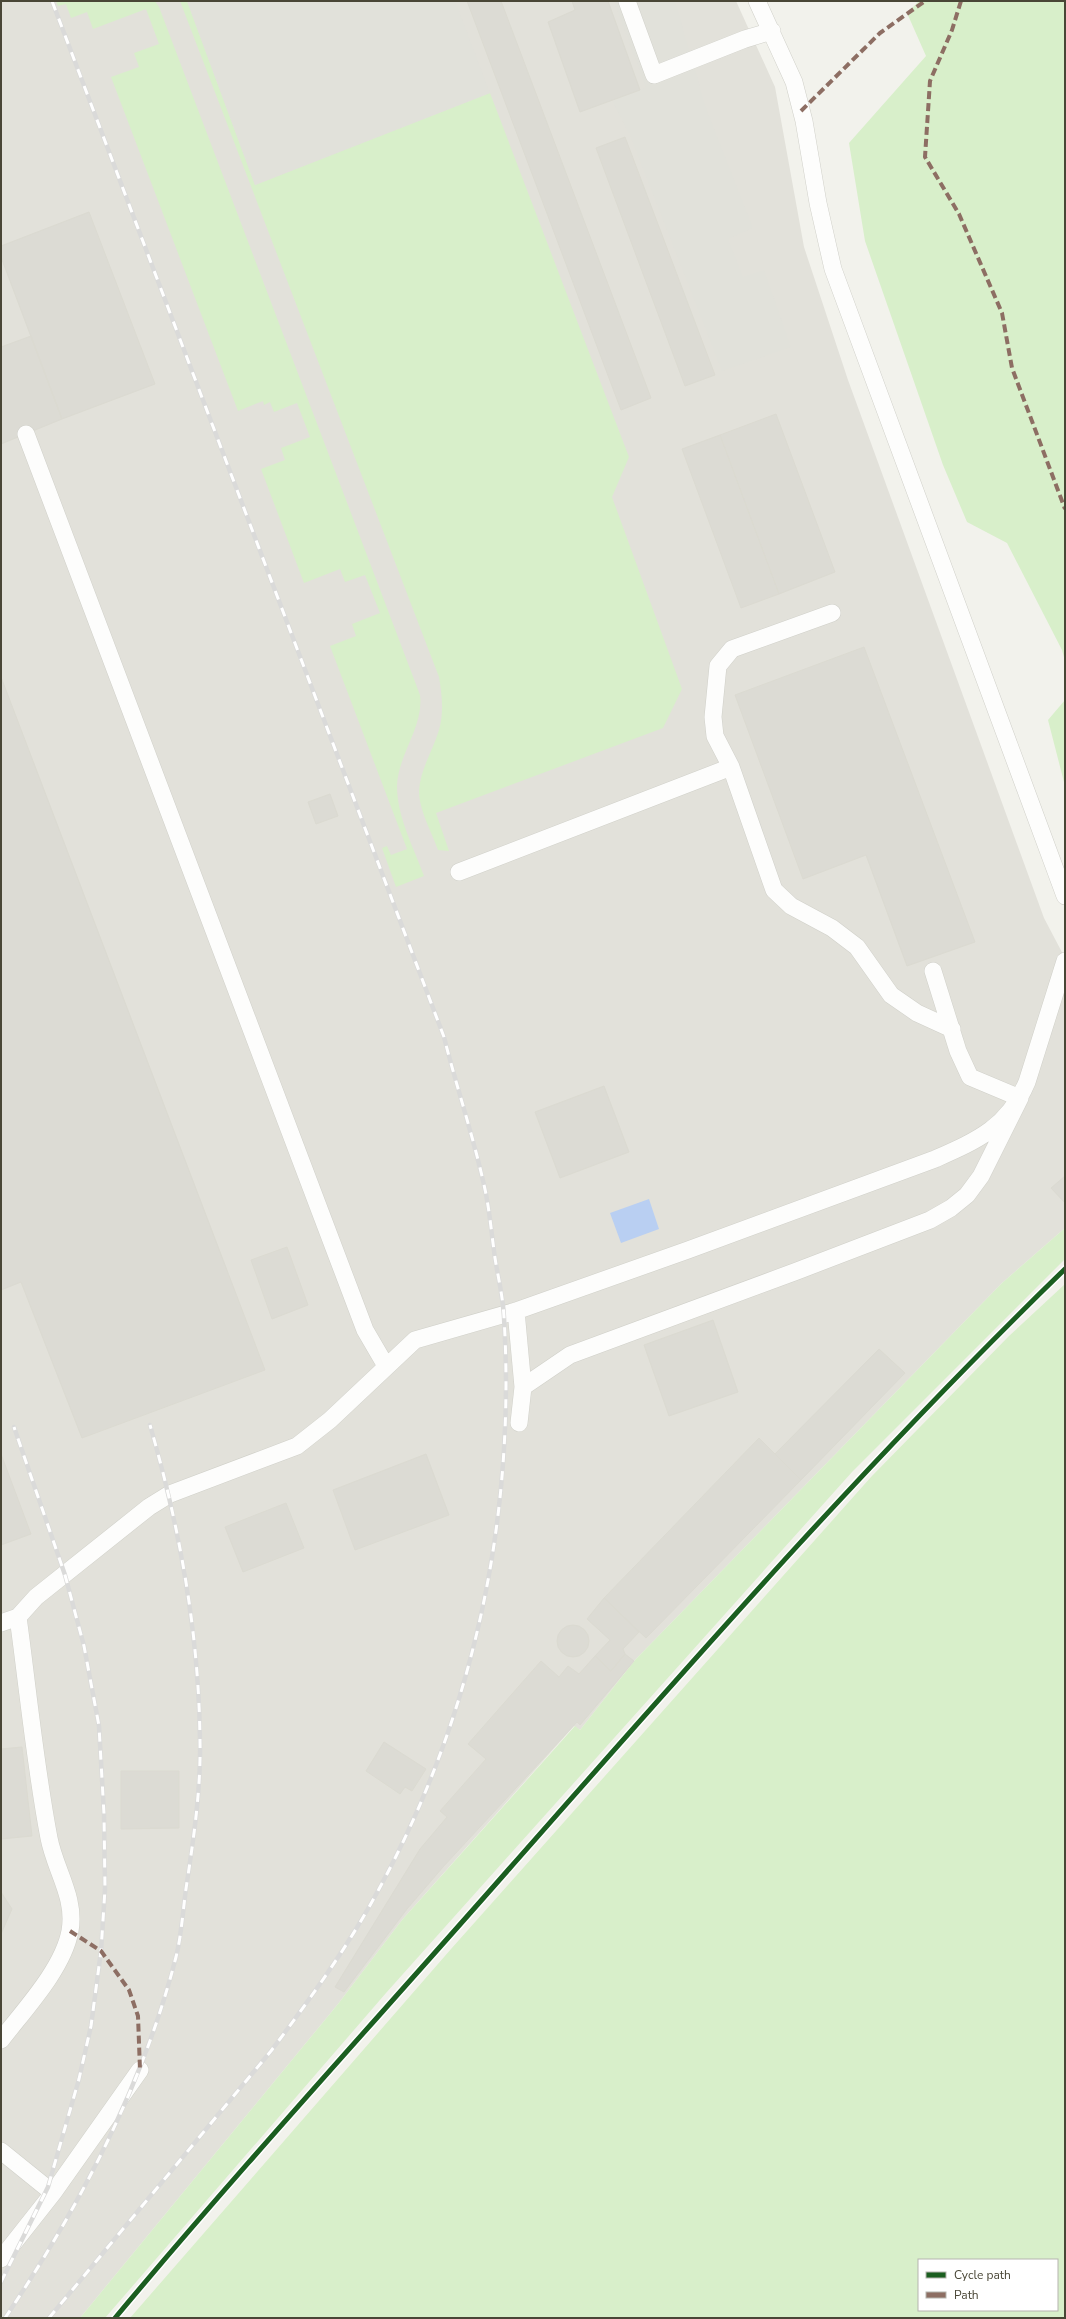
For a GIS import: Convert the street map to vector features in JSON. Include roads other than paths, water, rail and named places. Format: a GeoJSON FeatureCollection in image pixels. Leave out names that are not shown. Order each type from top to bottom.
{"type":"FeatureCollection","features":[{"type":"Feature","properties":{"kind":"lane"},"geometry":{"type":"LineString","coordinates":[[627,1],[654,75],[745,39],[772,31]]}},
{"type":"Feature","properties":{"kind":"lane"},"geometry":{"type":"LineString","coordinates":[[758,1],[794,82],[804,121],[818,203],[833,269],[1065,896]]}},
{"type":"Feature","properties":{"kind":"lane"},"geometry":{"type":"LineString","coordinates":[[26,434],[365,1330],[386,1366]]}},
{"type":"Feature","properties":{"kind":"lane"},"geometry":{"type":"LineString","coordinates":[[832,613],[732,649],[724,656],[718,666],[712,717],[715,736],[732,767],[774,890],[791,906],[832,928],[857,946],[891,995],[918,1013],[952,1029]]}},
{"type":"Feature","properties":{"kind":"lane"},"geometry":{"type":"LineString","coordinates":[[459,872],[732,767]]}},
{"type":"Feature","properties":{"kind":"lane"},"geometry":{"type":"LineString","coordinates":[[523,1387],[570,1355],[930,1220],[951,1208],[967,1195],[980,1176],[1020,1098],[1065,961]]}},
{"type":"Feature","properties":{"kind":"lane"},"geometry":{"type":"LineString","coordinates":[[933,971],[958,1051],[970,1077],[1020,1098]]}},
{"type":"Feature","properties":{"kind":"lane"},"geometry":{"type":"LineString","coordinates":[[1,1623],[18,1616],[36,1597],[149,1507],[170,1494],[297,1446],[330,1420],[415,1340],[516,1311],[688,1250],[935,1159],[975,1141],[999,1124],[1020,1098]]}},
{"type":"Feature","properties":{"kind":"lane"},"geometry":{"type":"LineString","coordinates":[[516,1311],[523,1387],[519,1422]]}},
{"type":"Feature","properties":{"kind":"lane"},"geometry":{"type":"LineString","coordinates":[[1,2040],[45,1982],[60,1956],[70,1931],[69,1895],[49,1840],[18,1616]]}},
{"type":"Feature","properties":{"kind":"lane"},"geometry":{"type":"LineString","coordinates":[[1,2259],[53,2193],[140,2070]]}},
{"type":"Feature","properties":{"kind":"lane"},"geometry":{"type":"LineString","coordinates":[[1,2151],[53,2193]]}},
{"type":"Feature","properties":{"kind":"water"},"geometry":{"type":"Polygon","coordinates":[[[649,1199],[659,1229],[621,1243],[610,1213],[649,1199]]]}},
{"type":"Feature","properties":{"kind":"railway"},"geometry":{"type":"LineString","coordinates":[[49,2318],[271,2051],[328,1972],[355,1931],[379,1889],[412,1822],[440,1754],[463,1684],[482,1612],[495,1539],[503,1466],[506,1392],[502,1295],[487,1202],[477,1154],[444,1037],[52,1]]}},
{"type":"Feature","properties":{"kind":"railway"},"geometry":{"type":"LineString","coordinates":[[5,2318],[58,2233],[106,2145],[146,2052],[162,2005],[180,1939],[198,1794],[200,1759],[199,1701],[192,1621],[179,1542],[161,1464],[150,1425]]}},
{"type":"Feature","properties":{"kind":"railway"},"geometry":{"type":"LineString","coordinates":[[1,2282],[48,2187],[79,2079],[91,2026],[101,1951],[105,1889],[104,1814],[99,1726],[84,1646],[65,1575],[14,1427]]}}]}
